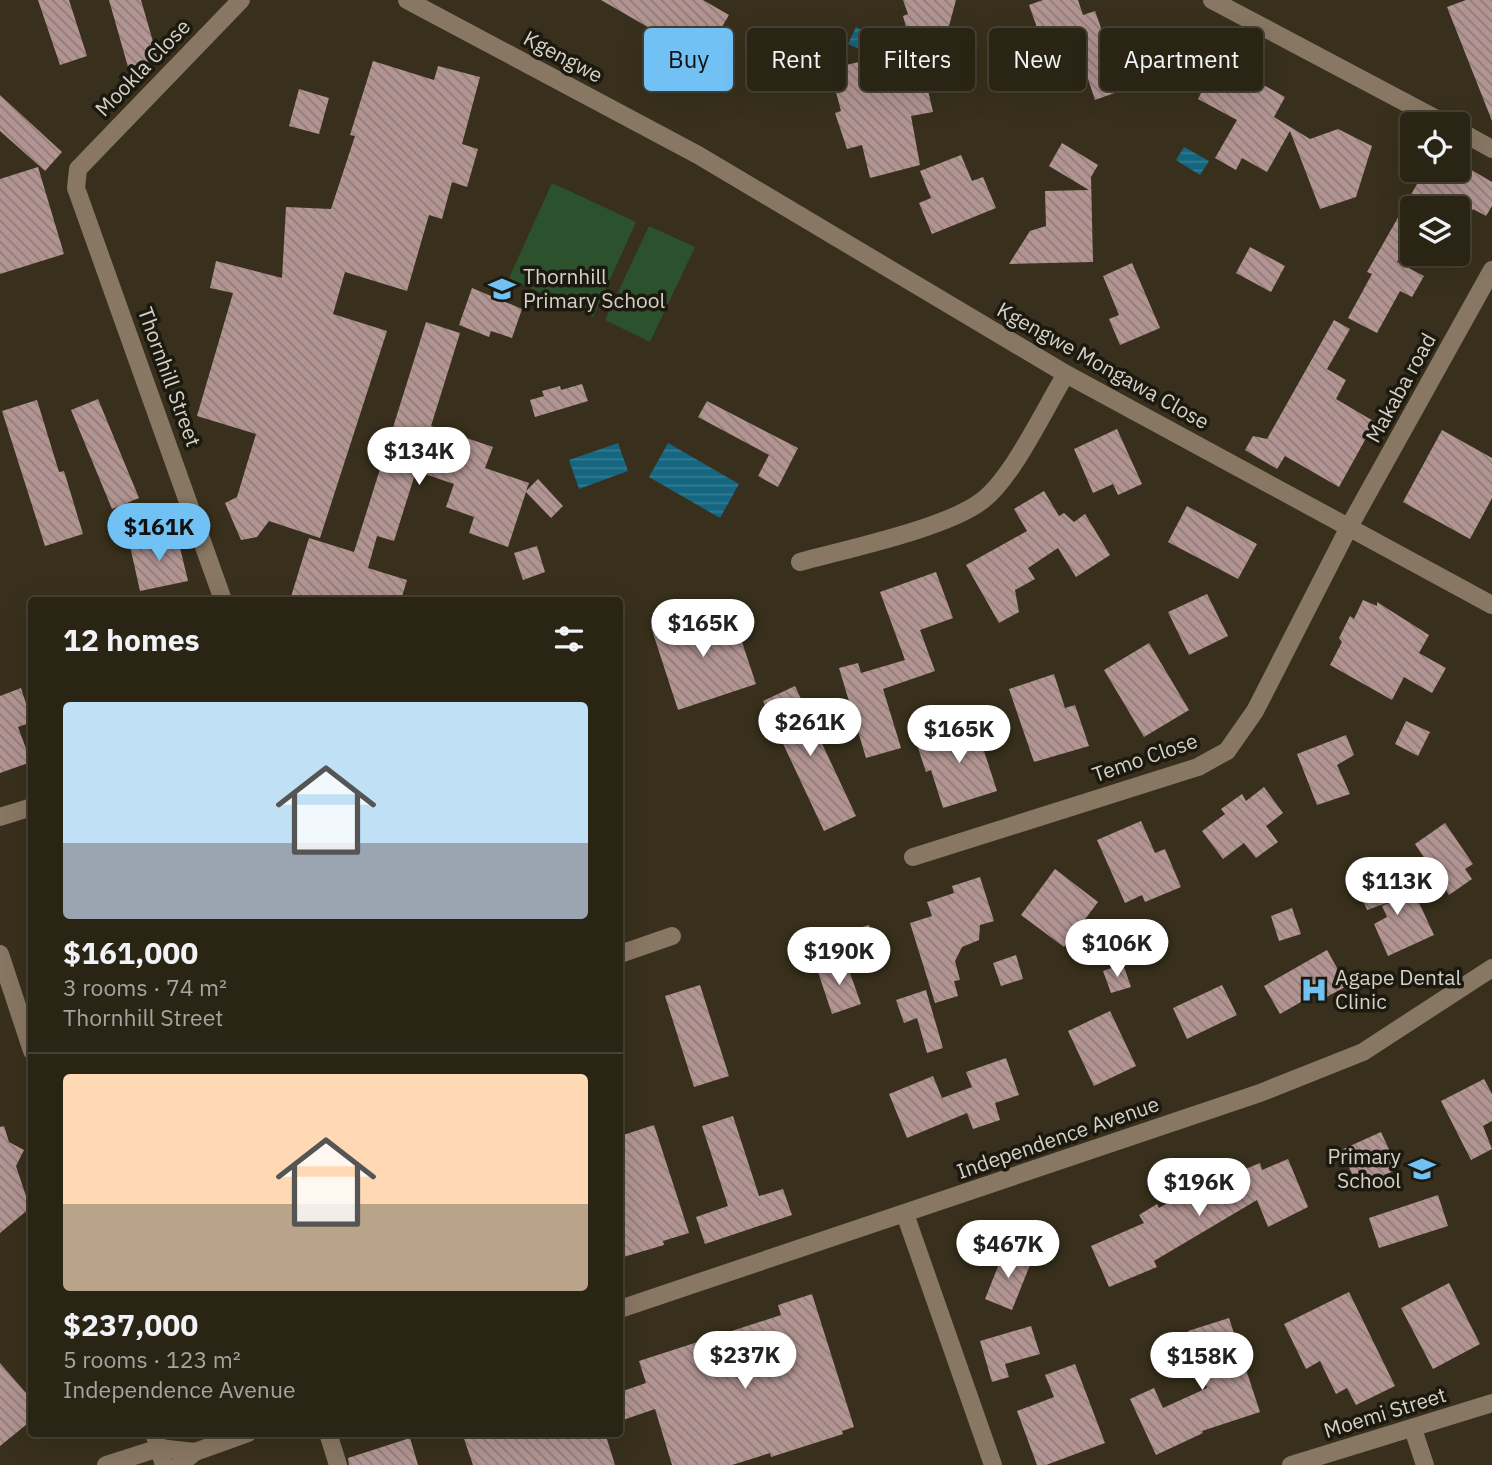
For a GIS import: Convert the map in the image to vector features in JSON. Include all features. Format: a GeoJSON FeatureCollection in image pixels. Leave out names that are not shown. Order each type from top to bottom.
{"type":"FeatureCollection","features":[{"type":"Feature","properties":{"kind":"street","name":"Mookla Close"},"geometry":{"type":"LineString","coordinates":[[78,169],[241,0]]}},
{"type":"Feature","properties":{"kind":"street","name":"Kgengwe"},"geometry":{"type":"LineString","coordinates":[[407,0],[698,155]]}},
{"type":"Feature","properties":{"kind":"street"},"geometry":{"type":"LineString","coordinates":[[1212,0],[1423,112]]}},
{"type":"Feature","properties":{"kind":"street"},"geometry":{"type":"LineString","coordinates":[[1470,137],[1492,149]]}},
{"type":"Feature","properties":{"kind":"street","name":"Kgengwe Mongawa Close"},"geometry":{"type":"LineString","coordinates":[[698,155],[1066,374],[1492,605]]}},
{"type":"Feature","properties":{"kind":"street","name":"Thornhill Street"},"geometry":{"type":"LineString","coordinates":[[78,169],[76,188],[222,597]]}},
{"type":"Feature","properties":{"kind":"street","name":"Makaba road"},"geometry":{"type":"LineString","coordinates":[[1349,527],[1492,270]]}},
{"type":"Feature","properties":{"kind":"street"},"geometry":{"type":"LineString","coordinates":[[800,562],[953,517],[984,500],[1004,478],[1066,374]]}},
{"type":"Feature","properties":{"kind":"street","name":"Temo Close"},"geometry":{"type":"LineString","coordinates":[[914,857],[1198,767],[1227,751],[1255,711],[1349,527]]}},
{"type":"Feature","properties":{"kind":"street"},"geometry":{"type":"LineString","coordinates":[[0,817],[28,808]]}},
{"type":"Feature","properties":{"kind":"street"},"geometry":{"type":"LineString","coordinates":[[623,953],[672,936]]}},
{"type":"Feature","properties":{"kind":"street"},"geometry":{"type":"LineString","coordinates":[[0,954],[28,1039]]}},
{"type":"Feature","properties":{"kind":"street","name":"Independence Avenue"},"geometry":{"type":"LineString","coordinates":[[623,1308],[1260,1093],[1363,1052],[1492,968]]}},
{"type":"Feature","properties":{"kind":"street"},"geometry":{"type":"LineString","coordinates":[[905,1214],[993,1465]]}},
{"type":"Feature","properties":{"kind":"street","name":"Moemi Street"},"geometry":{"type":"LineString","coordinates":[[1291,1465],[1492,1403]]}},
{"type":"Feature","properties":{"kind":"street"},"geometry":{"type":"LineString","coordinates":[[1413,1429],[1425,1465]]}},
{"type":"Feature","properties":{"kind":"street"},"geometry":{"type":"LineString","coordinates":[[179,1465],[195,1452],[237,1437]]}},
{"type":"Feature","properties":{"kind":"street"},"geometry":{"type":"LineString","coordinates":[[329,1437],[338,1465]]}},
{"type":"Feature","properties":{"kind":"street"},"geometry":{"type":"LineString","coordinates":[[106,1465],[159,1449],[195,1452]]}},
{"type":"Feature","properties":{"kind":"green space"},"geometry":{"type":"Polygon","coordinates":[[[552,183],[636,222],[593,317],[509,278],[552,183]]]}},
{"type":"Feature","properties":{"kind":"green space"},"geometry":{"type":"Polygon","coordinates":[[[649,226],[695,247],[650,342],[605,320],[649,226]]]}},
{"type":"Feature","properties":{"kind":"water"},"geometry":{"type":"Polygon","coordinates":[[[856,27],[860,29],[860,49],[848,44],[856,27]]]}},
{"type":"Feature","properties":{"kind":"water"},"geometry":{"type":"Polygon","coordinates":[[[1184,147],[1209,161],[1200,175],[1176,160],[1184,147]]]}},
{"type":"Feature","properties":{"kind":"water"},"geometry":{"type":"Polygon","coordinates":[[[618,443],[628,471],[579,489],[569,460],[618,443]]]}},
{"type":"Feature","properties":{"kind":"water"},"geometry":{"type":"Polygon","coordinates":[[[668,443],[739,484],[720,518],[649,477],[668,443]]]}},
{"type":"Feature","properties":{"kind":"building"},"geometry":{"type":"Polygon","coordinates":[[[38,0],[69,0],[87,56],[60,65],[38,0]]]}},
{"type":"Feature","properties":{"kind":"building"},"geometry":{"type":"Polygon","coordinates":[[[109,0],[141,0],[158,59],[128,67],[109,0]]]}},
{"type":"Feature","properties":{"kind":"building"},"geometry":{"type":"Polygon","coordinates":[[[601,0],[703,0],[729,15],[721,28],[649,28],[601,0]]]}},
{"type":"Feature","properties":{"kind":"building"},"geometry":{"type":"Polygon","coordinates":[[[903,0],[956,0],[949,28],[906,28],[903,16],[908,14],[903,0]]]}},
{"type":"Feature","properties":{"kind":"building"},"geometry":{"type":"Polygon","coordinates":[[[1043,0],[1078,0],[1083,15],[1095,11],[1101,28],[1100,91],[1120,91],[1095,100],[1086,76],[1086,28],[1037,28],[1029,5],[1043,0]]]}},
{"type":"Feature","properties":{"kind":"building"},"geometry":{"type":"Polygon","coordinates":[[[1466,0],[1492,0],[1492,121],[1447,7],[1466,0]]]}},
{"type":"Feature","properties":{"kind":"building"},"geometry":{"type":"Polygon","coordinates":[[[373,61],[434,80],[438,66],[480,77],[462,144],[478,149],[467,187],[452,182],[442,219],[429,215],[407,291],[345,272],[333,314],[387,331],[320,538],[269,521],[257,537],[241,540],[225,503],[237,497],[256,434],[197,416],[233,293],[210,288],[216,261],[282,278],[286,207],[331,209],[355,136],[350,135],[373,61]]]}},
{"type":"Feature","properties":{"kind":"building"},"geometry":{"type":"Polygon","coordinates":[[[860,62],[860,91],[928,91],[933,112],[911,116],[920,165],[870,178],[862,145],[847,149],[835,113],[841,111],[836,91],[846,91],[846,65],[860,62]]]}},
{"type":"Feature","properties":{"kind":"building"},"geometry":{"type":"Polygon","coordinates":[[[1263,85],[1285,97],[1274,117],[1310,139],[1338,129],[1372,146],[1356,197],[1320,209],[1290,131],[1267,172],[1242,158],[1236,170],[1215,158],[1237,120],[1198,99],[1202,91],[1263,91],[1263,85]]]}},
{"type":"Feature","properties":{"kind":"building"},"geometry":{"type":"Polygon","coordinates":[[[299,89],[329,98],[319,134],[289,126],[299,89]]]}},
{"type":"Feature","properties":{"kind":"building"},"geometry":{"type":"Polygon","coordinates":[[[0,95],[62,152],[45,171],[0,131],[0,95]]]}},
{"type":"Feature","properties":{"kind":"building"},"geometry":{"type":"Polygon","coordinates":[[[1062,143],[1098,165],[1091,177],[1093,262],[1009,264],[1030,231],[1046,226],[1045,191],[1089,190],[1049,166],[1062,143]]]}},
{"type":"Feature","properties":{"kind":"building"},"geometry":{"type":"Polygon","coordinates":[[[961,155],[972,181],[983,177],[996,208],[932,234],[919,203],[931,198],[920,171],[961,155]]]}},
{"type":"Feature","properties":{"kind":"building"},"geometry":{"type":"Polygon","coordinates":[[[38,167],[64,254],[0,274],[0,179],[38,167]]]}},
{"type":"Feature","properties":{"kind":"building"},"geometry":{"type":"Polygon","coordinates":[[[1470,169],[1492,182],[1492,206],[1486,216],[1473,209],[1470,214],[1470,196],[1410,196],[1418,182],[1470,182],[1470,169]]]}},
{"type":"Feature","properties":{"kind":"building"},"geometry":{"type":"Polygon","coordinates":[[[1400,214],[1400,256],[1397,262],[1400,266],[1424,276],[1412,297],[1400,291],[1377,333],[1348,318],[1372,274],[1367,272],[1400,214]]]}},
{"type":"Feature","properties":{"kind":"building"},"geometry":{"type":"Polygon","coordinates":[[[1250,247],[1285,266],[1271,292],[1236,273],[1250,247]]]}},
{"type":"Feature","properties":{"kind":"building"},"geometry":{"type":"Polygon","coordinates":[[[1132,263],[1160,328],[1120,345],[1109,319],[1119,315],[1103,276],[1132,263]]]}},
{"type":"Feature","properties":{"kind":"building"},"geometry":{"type":"Polygon","coordinates":[[[472,288],[522,309],[512,338],[491,331],[489,337],[459,325],[472,288]]]}},
{"type":"Feature","properties":{"kind":"building"},"geometry":{"type":"Polygon","coordinates":[[[1334,320],[1350,329],[1327,369],[1346,380],[1336,399],[1375,422],[1339,487],[1285,456],[1277,469],[1245,450],[1253,436],[1267,439],[1334,320]]]}},
{"type":"Feature","properties":{"kind":"building"},"geometry":{"type":"Polygon","coordinates":[[[426,322],[460,333],[431,426],[493,447],[485,468],[529,483],[526,491],[538,479],[563,506],[551,518],[526,492],[508,547],[469,533],[474,517],[446,507],[454,484],[416,471],[394,541],[377,536],[368,568],[407,580],[402,597],[291,597],[309,538],[354,552],[426,322]]]}},
{"type":"Feature","properties":{"kind":"building"},"geometry":{"type":"Polygon","coordinates":[[[582,384],[588,401],[535,417],[530,400],[544,396],[542,391],[560,386],[561,390],[582,384]]]}},
{"type":"Feature","properties":{"kind":"building"},"geometry":{"type":"Polygon","coordinates":[[[98,399],[139,498],[112,509],[71,410],[98,399]]]}},
{"type":"Feature","properties":{"kind":"building"},"geometry":{"type":"Polygon","coordinates":[[[37,400],[59,472],[64,471],[83,534],[45,546],[2,411],[37,400]]]}},
{"type":"Feature","properties":{"kind":"building"},"geometry":{"type":"Polygon","coordinates":[[[707,401],[798,448],[778,487],[758,476],[769,455],[698,417],[707,401]]]}},
{"type":"Feature","properties":{"kind":"building"},"geometry":{"type":"Polygon","coordinates":[[[1117,429],[1142,484],[1118,495],[1113,484],[1093,493],[1074,449],[1117,429]]]}},
{"type":"Feature","properties":{"kind":"building"},"geometry":{"type":"Polygon","coordinates":[[[1442,430],[1492,458],[1492,498],[1470,539],[1403,502],[1442,430]]]}},
{"type":"Feature","properties":{"kind":"building"},"geometry":{"type":"Polygon","coordinates":[[[1044,491],[1059,516],[1064,513],[1074,522],[1085,514],[1110,555],[1076,577],[1058,548],[1028,568],[1035,579],[1015,590],[1019,612],[999,623],[966,565],[1027,531],[1014,509],[1044,491]]]}},
{"type":"Feature","properties":{"kind":"building"},"geometry":{"type":"Polygon","coordinates":[[[1187,506],[1257,544],[1238,579],[1168,542],[1187,506]]]}},
{"type":"Feature","properties":{"kind":"building"},"geometry":{"type":"Polygon","coordinates":[[[177,535],[188,581],[140,591],[130,546],[177,535]]]}},
{"type":"Feature","properties":{"kind":"building"},"geometry":{"type":"Polygon","coordinates":[[[537,546],[545,572],[523,580],[514,553],[537,546]]]}},
{"type":"Feature","properties":{"kind":"building"},"geometry":{"type":"Polygon","coordinates":[[[936,572],[953,618],[920,630],[935,671],[883,689],[901,748],[866,758],[839,668],[858,663],[861,673],[905,660],[880,592],[936,572]]]}},
{"type":"Feature","properties":{"kind":"building"},"geometry":{"type":"Polygon","coordinates":[[[1207,594],[1228,636],[1189,655],[1168,612],[1207,594]]]}},
{"type":"Feature","properties":{"kind":"building"},"geometry":{"type":"Polygon","coordinates":[[[1363,600],[1377,606],[1377,602],[1429,635],[1419,653],[1446,668],[1432,693],[1404,677],[1392,700],[1330,665],[1342,642],[1339,638],[1350,616],[1354,619],[1363,600]]]}},
{"type":"Feature","properties":{"kind":"building"},"geometry":{"type":"Polygon","coordinates":[[[732,612],[756,684],[678,710],[651,627],[681,617],[685,628],[732,612]]]}},
{"type":"Feature","properties":{"kind":"building"},"geometry":{"type":"Polygon","coordinates":[[[1149,643],[1189,710],[1144,737],[1104,670],[1149,643]]]}},
{"type":"Feature","properties":{"kind":"building"},"geometry":{"type":"Polygon","coordinates":[[[1054,674],[1065,708],[1075,705],[1089,746],[1034,762],[1009,689],[1054,674]]]}},
{"type":"Feature","properties":{"kind":"building"},"geometry":{"type":"Polygon","coordinates":[[[795,686],[856,816],[824,831],[763,701],[795,686]]]}},
{"type":"Feature","properties":{"kind":"building"},"geometry":{"type":"Polygon","coordinates":[[[21,688],[28,710],[28,723],[18,727],[28,754],[28,763],[0,773],[0,696],[21,688]]]}},
{"type":"Feature","properties":{"kind":"building"},"geometry":{"type":"Polygon","coordinates":[[[958,719],[961,727],[975,723],[997,791],[943,808],[931,770],[926,772],[918,748],[947,738],[943,724],[958,719]]]}},
{"type":"Feature","properties":{"kind":"building"},"geometry":{"type":"Polygon","coordinates":[[[1406,721],[1430,732],[1418,756],[1395,744],[1406,721]]]}},
{"type":"Feature","properties":{"kind":"building"},"geometry":{"type":"Polygon","coordinates":[[[1346,735],[1354,755],[1337,765],[1350,794],[1317,805],[1297,754],[1346,735]]]}},
{"type":"Feature","properties":{"kind":"building"},"geometry":{"type":"Polygon","coordinates":[[[1264,787],[1283,813],[1266,826],[1278,842],[1256,858],[1244,843],[1223,859],[1202,831],[1225,814],[1221,809],[1242,794],[1246,801],[1264,787]]]}},
{"type":"Feature","properties":{"kind":"building"},"geometry":{"type":"Polygon","coordinates":[[[1141,821],[1155,853],[1165,849],[1181,887],[1145,902],[1142,895],[1125,903],[1097,840],[1141,821]]]}},
{"type":"Feature","properties":{"kind":"building"},"geometry":{"type":"Polygon","coordinates":[[[1445,823],[1473,864],[1465,869],[1472,879],[1449,895],[1415,844],[1445,823]]]}},
{"type":"Feature","properties":{"kind":"building"},"geometry":{"type":"Polygon","coordinates":[[[1055,869],[1098,902],[1064,947],[1021,915],[1055,869]]]}},
{"type":"Feature","properties":{"kind":"building"},"geometry":{"type":"Polygon","coordinates":[[[1386,876],[1396,900],[1414,892],[1434,935],[1388,956],[1374,924],[1387,917],[1382,906],[1395,900],[1367,910],[1358,889],[1386,876]]]}},
{"type":"Feature","properties":{"kind":"building"},"geometry":{"type":"Polygon","coordinates":[[[980,877],[994,921],[980,925],[979,940],[962,947],[955,961],[960,980],[954,981],[958,996],[935,1003],[910,923],[932,916],[927,902],[954,893],[952,886],[980,877]]]}},
{"type":"Feature","properties":{"kind":"building"},"geometry":{"type":"Polygon","coordinates":[[[1292,908],[1301,934],[1279,941],[1271,916],[1292,908]]]}},
{"type":"Feature","properties":{"kind":"building"},"geometry":{"type":"Polygon","coordinates":[[[869,925],[875,946],[832,958],[826,938],[869,925]]]}},
{"type":"Feature","properties":{"kind":"building"},"geometry":{"type":"Polygon","coordinates":[[[1327,950],[1347,986],[1319,1001],[1315,994],[1280,1014],[1264,986],[1327,950]]]}},
{"type":"Feature","properties":{"kind":"building"},"geometry":{"type":"Polygon","coordinates":[[[1016,955],[1023,979],[1001,986],[993,963],[1016,955]]]}},
{"type":"Feature","properties":{"kind":"building"},"geometry":{"type":"Polygon","coordinates":[[[845,959],[861,1004],[832,1014],[817,969],[845,959]]]}},
{"type":"Feature","properties":{"kind":"building"},"geometry":{"type":"Polygon","coordinates":[[[1123,964],[1131,987],[1111,993],[1103,971],[1123,964]]]}},
{"type":"Feature","properties":{"kind":"building"},"geometry":{"type":"Polygon","coordinates":[[[700,985],[729,1076],[694,1087],[665,996],[700,985]]]}},
{"type":"Feature","properties":{"kind":"building"},"geometry":{"type":"Polygon","coordinates":[[[1222,985],[1237,1015],[1187,1039],[1173,1008],[1222,985]]]}},
{"type":"Feature","properties":{"kind":"building"},"geometry":{"type":"Polygon","coordinates":[[[926,990],[943,1048],[927,1053],[917,1018],[904,1023],[896,1000],[926,990]]]}},
{"type":"Feature","properties":{"kind":"building"},"geometry":{"type":"Polygon","coordinates":[[[1110,1011],[1136,1066],[1094,1086],[1068,1031],[1110,1011]]]}},
{"type":"Feature","properties":{"kind":"building"},"geometry":{"type":"Polygon","coordinates":[[[1006,1058],[1019,1095],[995,1103],[1000,1120],[973,1129],[967,1113],[907,1138],[889,1094],[933,1076],[942,1098],[972,1087],[966,1072],[1006,1058]]]}},
{"type":"Feature","properties":{"kind":"building"},"geometry":{"type":"Polygon","coordinates":[[[1484,1079],[1492,1094],[1492,1121],[1483,1126],[1492,1149],[1471,1160],[1441,1101],[1484,1079]]]}},
{"type":"Feature","properties":{"kind":"building"},"geometry":{"type":"Polygon","coordinates":[[[733,1116],[759,1196],[783,1189],[792,1215],[705,1244],[696,1217],[728,1206],[702,1126],[733,1116]]]}},
{"type":"Feature","properties":{"kind":"building"},"geometry":{"type":"Polygon","coordinates":[[[654,1125],[689,1233],[663,1241],[664,1245],[623,1257],[623,1135],[654,1125]]]}},
{"type":"Feature","properties":{"kind":"building"},"geometry":{"type":"Polygon","coordinates":[[[4,1126],[9,1142],[24,1150],[16,1166],[28,1210],[0,1233],[0,1127],[4,1126]]]}},
{"type":"Feature","properties":{"kind":"building"},"geometry":{"type":"Polygon","coordinates":[[[1381,1132],[1398,1169],[1358,1187],[1341,1150],[1381,1132]]]}},
{"type":"Feature","properties":{"kind":"building"},"geometry":{"type":"Polygon","coordinates":[[[1288,1159],[1308,1207],[1268,1227],[1257,1200],[1154,1261],[1157,1267],[1109,1287],[1091,1246],[1144,1223],[1139,1215],[1157,1204],[1159,1208],[1211,1177],[1214,1182],[1260,1163],[1262,1170],[1288,1159]]]}},
{"type":"Feature","properties":{"kind":"building"},"geometry":{"type":"Polygon","coordinates":[[[1438,1195],[1448,1226],[1379,1248],[1369,1218],[1438,1195]]]}},
{"type":"Feature","properties":{"kind":"building"},"geometry":{"type":"Polygon","coordinates":[[[1005,1249],[1032,1260],[1012,1310],[985,1299],[1005,1249]]]}},
{"type":"Feature","properties":{"kind":"building"},"geometry":{"type":"Polygon","coordinates":[[[1449,1283],[1480,1344],[1433,1369],[1401,1308],[1449,1283]]]}},
{"type":"Feature","properties":{"kind":"building"},"geometry":{"type":"Polygon","coordinates":[[[1349,1292],[1395,1386],[1356,1405],[1347,1388],[1336,1394],[1320,1361],[1306,1369],[1284,1324],[1349,1292]]]}},
{"type":"Feature","properties":{"kind":"building"},"geometry":{"type":"Polygon","coordinates":[[[812,1294],[854,1427],[842,1431],[843,1434],[771,1457],[770,1453],[732,1465],[672,1465],[655,1409],[623,1420],[623,1391],[646,1383],[639,1361],[781,1315],[778,1305],[812,1294]]]}},
{"type":"Feature","properties":{"kind":"building"},"geometry":{"type":"Polygon","coordinates":[[[1229,1318],[1260,1412],[1202,1431],[1203,1433],[1156,1455],[1130,1399],[1154,1388],[1163,1408],[1207,1388],[1188,1331],[1229,1318]]]}},
{"type":"Feature","properties":{"kind":"building"},"geometry":{"type":"Polygon","coordinates":[[[1031,1326],[1040,1354],[1005,1364],[1009,1377],[992,1382],[980,1341],[1031,1326]]]}},
{"type":"Feature","properties":{"kind":"building"},"geometry":{"type":"Polygon","coordinates":[[[0,1363],[28,1395],[28,1423],[0,1446],[0,1363]]]}},
{"type":"Feature","properties":{"kind":"building"},"geometry":{"type":"Polygon","coordinates":[[[1075,1364],[1105,1443],[1046,1465],[1037,1465],[1017,1411],[1054,1397],[1045,1375],[1075,1364]]]}},
{"type":"Feature","properties":{"kind":"building"},"geometry":{"type":"Polygon","coordinates":[[[463,1437],[606,1437],[615,1465],[473,1465],[463,1437]]]}},
{"type":"Feature","properties":{"kind":"building"},"geometry":{"type":"Polygon","coordinates":[[[410,1438],[418,1465],[349,1465],[348,1458],[410,1438]]]}},
{"type":"Feature","properties":{"kind":"place","name":"Thornhill Primary School"},"geometry":{"type":"Point","coordinates":[502,289]}},
{"type":"Feature","properties":{"kind":"place","name":"Agape Dental Clinic"},"geometry":{"type":"Point","coordinates":[1314,990]}},
{"type":"Feature","properties":{"kind":"place","name":"Primary School"},"geometry":{"type":"Point","coordinates":[1422,1169]}}]}
